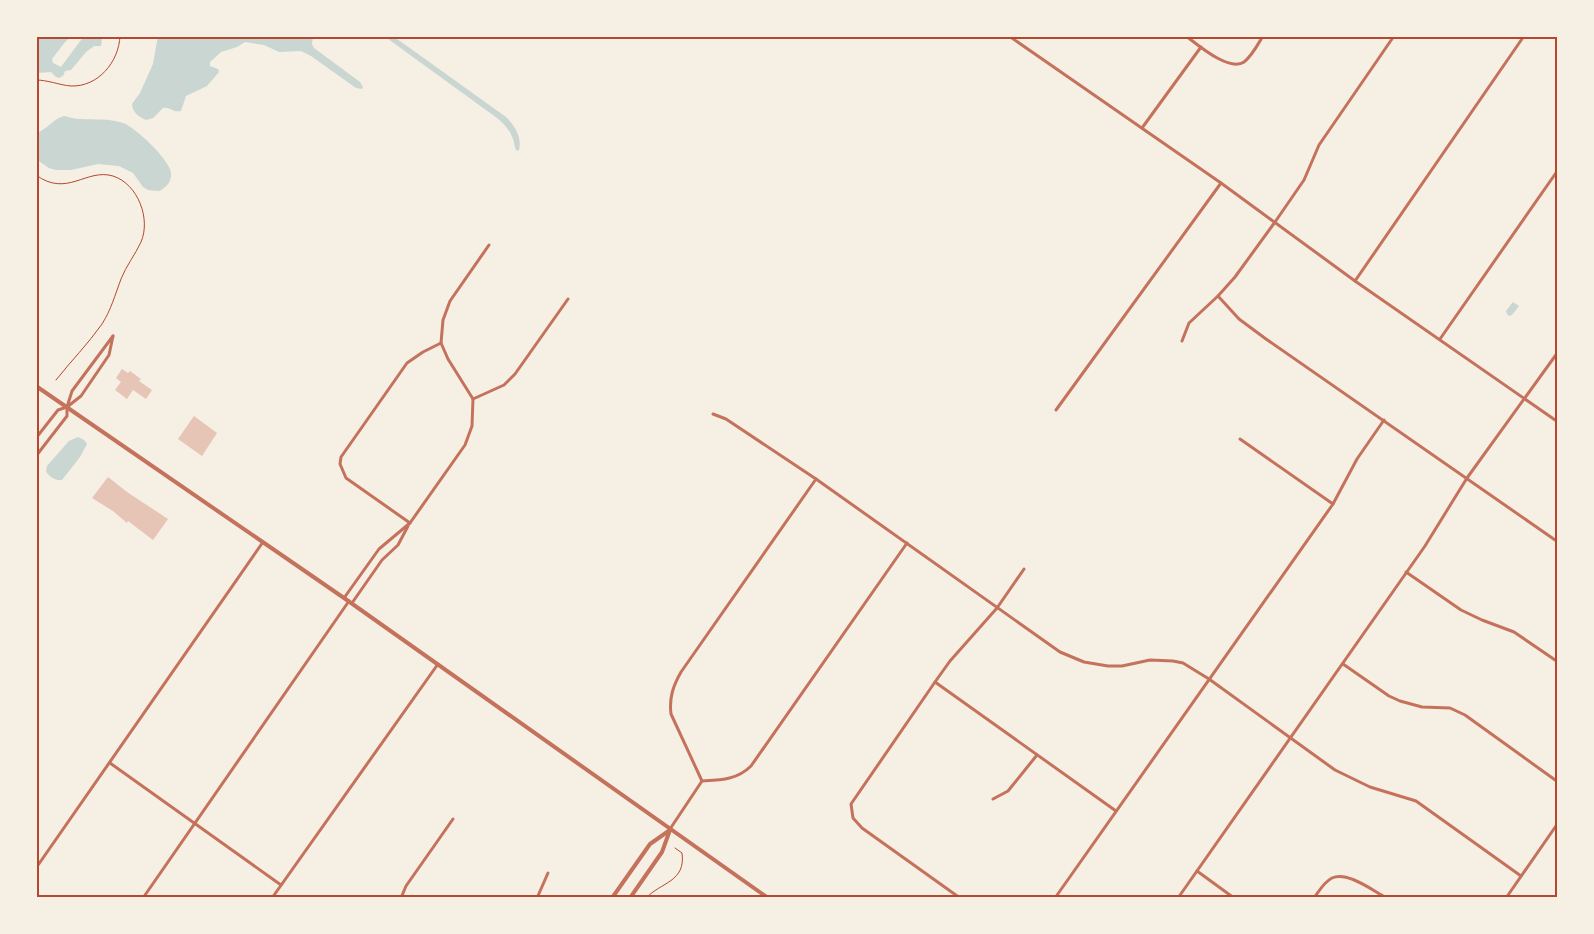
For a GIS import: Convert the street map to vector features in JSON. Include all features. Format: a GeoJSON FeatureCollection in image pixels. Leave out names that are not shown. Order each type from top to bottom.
{"type":"FeatureCollection","features":[{"type":"Feature","properties":{"kind":"street"},"geometry":{"type":"LineString","coordinates":[[1009,36],[1221,183],[1355,281],[1558,422]]}},
{"type":"Feature","properties":{"kind":"street"},"geometry":{"type":"LineString","coordinates":[[1186,36],[1225,62],[1239,64],[1248,57],[1263,36]]}},
{"type":"Feature","properties":{"kind":"street"},"geometry":{"type":"LineString","coordinates":[[1182,341],[1189,323],[1235,277],[1275,222],[1304,180],[1319,145],[1394,36]]}},
{"type":"Feature","properties":{"kind":"street"},"geometry":{"type":"LineString","coordinates":[[1355,281],[1524,36]]}},
{"type":"Feature","properties":{"kind":"street"},"geometry":{"type":"LineString","coordinates":[[1142,128],[1201,47]]}},
{"type":"Feature","properties":{"kind":"street"},"geometry":{"type":"LineString","coordinates":[[1440,339],[1558,170]]}},
{"type":"Feature","properties":{"kind":"street"},"geometry":{"type":"LineString","coordinates":[[1056,410],[1221,183]]}},
{"type":"Feature","properties":{"kind":"street"},"geometry":{"type":"LineString","coordinates":[[143,898],[351,602],[382,560],[398,545],[410,523],[465,445],[472,426],[473,399],[448,359],[441,343],[442,320],[450,301],[489,245]]}},
{"type":"Feature","properties":{"kind":"street"},"geometry":{"type":"LineString","coordinates":[[1218,296],[1239,319],[1558,542]]}},
{"type":"Feature","properties":{"kind":"street"},"geometry":{"type":"LineString","coordinates":[[473,399],[504,385],[515,374],[568,298]]}},
{"type":"Feature","properties":{"kind":"street"},"geometry":{"type":"LineString","coordinates":[[36,438],[58,410],[67,407],[81,396],[109,355],[113,336],[72,391],[67,407],[67,416],[36,456]]}},
{"type":"Feature","properties":{"kind":"street"},"geometry":{"type":"LineString","coordinates":[[410,523],[346,478],[340,464],[341,456],[407,362],[441,343]]}},
{"type":"Feature","properties":{"kind":"street"},"geometry":{"type":"LineString","coordinates":[[1178,898],[1343,664],[1467,478],[1558,352]]}},
{"type":"Feature","properties":{"kind":"street"},"geometry":{"type":"LineString","coordinates":[[36,386],[351,602],[768,898]]}},
{"type":"Feature","properties":{"kind":"street"},"geometry":{"type":"LineString","coordinates":[[713,414],[726,419],[816,479],[1047,644],[1072,658],[1084,662],[1115,666],[1150,660],[1173,661],[1189,666],[1335,770],[1370,787],[1416,801],[1521,876]]}},
{"type":"Feature","properties":{"kind":"street"},"geometry":{"type":"LineString","coordinates":[[1055,898],[1333,504],[1357,459],[1384,420]]}},
{"type":"Feature","properties":{"kind":"street"},"geometry":{"type":"LineString","coordinates":[[1240,439],[1333,504]]}},
{"type":"Feature","properties":{"kind":"street"},"geometry":{"type":"LineString","coordinates":[[702,781],[671,714],[670,703],[674,685],[681,672],[816,479]]}},
{"type":"Feature","properties":{"kind":"street"},"geometry":{"type":"LineString","coordinates":[[344,598],[379,548],[410,523]]}},
{"type":"Feature","properties":{"kind":"street"},"geometry":{"type":"LineString","coordinates":[[36,868],[263,542]]}},
{"type":"Feature","properties":{"kind":"street"},"geometry":{"type":"LineString","coordinates":[[702,781],[726,779],[742,774],[751,766],[907,543]]}},
{"type":"Feature","properties":{"kind":"street"},"geometry":{"type":"LineString","coordinates":[[960,898],[862,828],[853,819],[851,804],[950,661],[997,608],[1024,569]]}},
{"type":"Feature","properties":{"kind":"street"},"geometry":{"type":"LineString","coordinates":[[1406,572],[1461,610],[1514,632],[1558,662]]}},
{"type":"Feature","properties":{"kind":"street"},"geometry":{"type":"LineString","coordinates":[[272,898],[438,664]]}},
{"type":"Feature","properties":{"kind":"street"},"geometry":{"type":"LineString","coordinates":[[1343,664],[1388,696],[1422,707],[1450,708],[1465,715],[1558,782]]}},
{"type":"Feature","properties":{"kind":"street"},"geometry":{"type":"LineString","coordinates":[[935,682],[1116,810]]}},
{"type":"Feature","properties":{"kind":"street"},"geometry":{"type":"LineString","coordinates":[[993,799],[1008,791],[1037,754]]}},
{"type":"Feature","properties":{"kind":"street"},"geometry":{"type":"LineString","coordinates":[[110,763],[281,884]]}},
{"type":"Feature","properties":{"kind":"street"},"geometry":{"type":"LineString","coordinates":[[630,898],[662,852],[670,830],[702,781]]}},
{"type":"Feature","properties":{"kind":"street"},"geometry":{"type":"LineString","coordinates":[[401,898],[406,886],[453,818]]}},
{"type":"Feature","properties":{"kind":"street"},"geometry":{"type":"LineString","coordinates":[[1506,898],[1558,823]]}},
{"type":"Feature","properties":{"kind":"street"},"geometry":{"type":"LineString","coordinates":[[612,898],[650,844],[670,830]]}},
{"type":"Feature","properties":{"kind":"street"},"geometry":{"type":"LineString","coordinates":[[1197,871],[1234,898]]}},
{"type":"Feature","properties":{"kind":"street"},"geometry":{"type":"LineString","coordinates":[[537,898],[548,873]]}},
{"type":"Feature","properties":{"kind":"street"},"geometry":{"type":"LineString","coordinates":[[1314,898],[1325,883],[1332,878],[1344,876],[1386,897]]}},
{"type":"Feature","properties":{"kind":"path"},"geometry":{"type":"LineString","coordinates":[[36,80],[70,86],[93,80],[111,65],[117,53],[120,36]]}},
{"type":"Feature","properties":{"kind":"path"},"geometry":{"type":"LineString","coordinates":[[36,175],[47,181],[60,184],[73,183],[101,175],[113,176],[125,183],[135,193],[143,216],[141,242],[121,280],[108,315],[95,334],[56,380]]}},
{"type":"Feature","properties":{"kind":"path"},"geometry":{"type":"LineString","coordinates":[[646,898],[670,883],[682,868],[682,853],[675,848]]}},
{"type":"Feature","properties":{"kind":"shaded area"},"geometry":{"type":"Polygon","coordinates":[[[36,36],[72,36],[52,59],[53,63],[61,67],[84,36],[106,36],[102,39],[101,46],[94,46],[86,52],[71,70],[65,71],[63,76],[59,78],[51,72],[36,73],[36,36]]]}},
{"type":"Feature","properties":{"kind":"shaded area"},"geometry":{"type":"Polygon","coordinates":[[[158,36],[313,36],[312,44],[314,48],[360,82],[363,87],[362,89],[356,88],[301,51],[279,52],[264,45],[245,42],[237,47],[221,52],[210,62],[210,66],[218,69],[219,72],[207,86],[186,96],[181,111],[163,108],[153,118],[146,120],[136,114],[132,104],[140,93],[153,64],[158,36]]]}},
{"type":"Feature","properties":{"kind":"shaded area"},"geometry":{"type":"Polygon","coordinates":[[[384,36],[393,36],[506,117],[517,132],[520,141],[519,150],[516,150],[508,130],[497,118],[384,36]]]}},
{"type":"Feature","properties":{"kind":"shaded area"},"geometry":{"type":"Polygon","coordinates":[[[64,116],[78,119],[112,120],[128,126],[151,145],[165,160],[171,173],[171,179],[168,184],[159,191],[148,190],[143,187],[133,173],[119,166],[98,164],[71,170],[49,168],[36,159],[36,133],[64,116]]]}},
{"type":"Feature","properties":{"kind":"shaded area"},"geometry":{"type":"Polygon","coordinates":[[[1513,302],[1519,306],[1509,316],[1506,311],[1513,302]]]}},
{"type":"Feature","properties":{"kind":"shaded area"},"geometry":{"type":"Polygon","coordinates":[[[78,437],[87,444],[80,457],[62,480],[53,478],[46,471],[47,466],[69,441],[78,437]]]}},
{"type":"Feature","properties":{"kind":"building"},"geometry":{"type":"Polygon","coordinates":[[[122,369],[128,373],[130,371],[141,379],[139,381],[152,390],[146,399],[133,390],[127,399],[115,390],[121,382],[116,378],[122,369]]]}},
{"type":"Feature","properties":{"kind":"building"},"geometry":{"type":"Polygon","coordinates":[[[194,416],[217,433],[202,456],[178,439],[194,416]]]}},
{"type":"Feature","properties":{"kind":"building"},"geometry":{"type":"Polygon","coordinates":[[[108,477],[168,519],[153,540],[92,498],[108,477]]]}}]}
